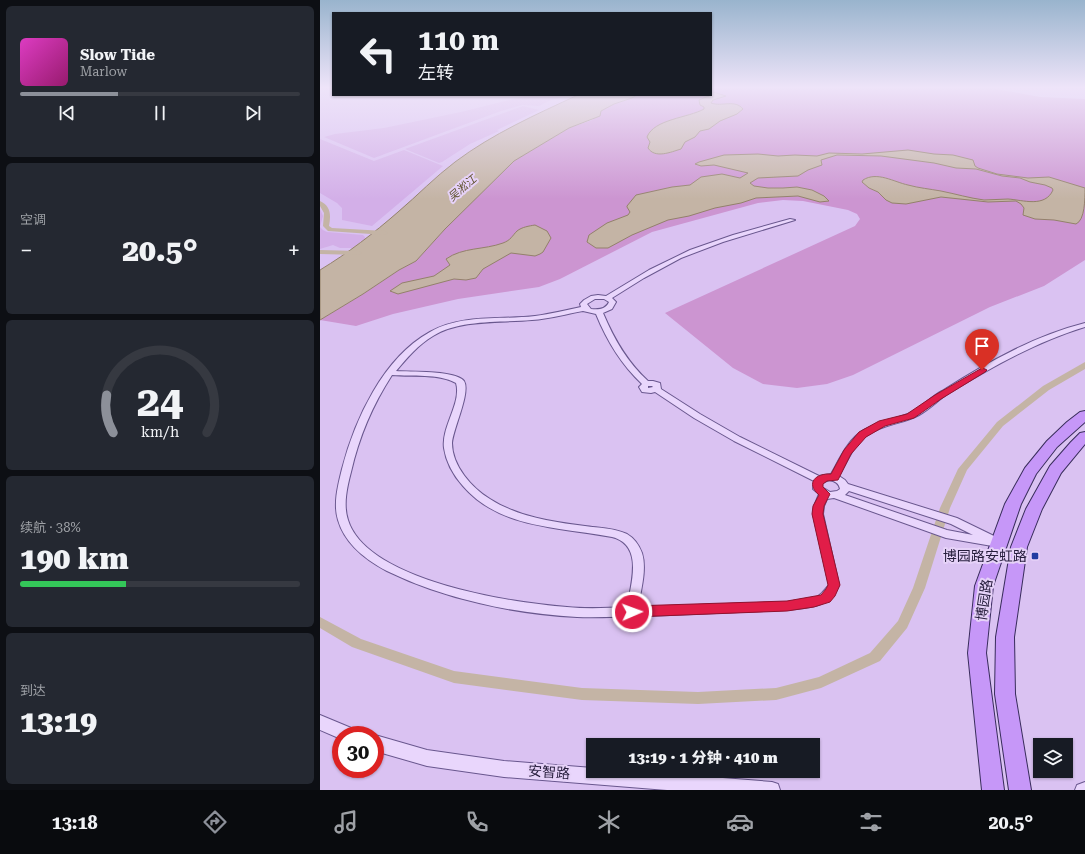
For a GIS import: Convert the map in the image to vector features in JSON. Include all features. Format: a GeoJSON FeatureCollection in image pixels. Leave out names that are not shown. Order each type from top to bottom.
{"type":"FeatureCollection","features":[{"type":"Feature","properties":{"kind":"main road","name":"博园路"},"geometry":{"type":"LineString","coordinates":[[993,790],[977,653],[984,586],[998,542],[1013,504],[1030,472],[1052,444],[1085,415]]}},
{"type":"Feature","properties":{"kind":"main road","name":"博园路"},"geometry":{"type":"LineString","coordinates":[[1020,790],[1005,694],[1005,637],[1011,590],[1019,547],[1034,508],[1055,470],[1082,443]]}},
{"type":"Feature","properties":{"kind":"street"},"geometry":{"type":"LineString","coordinates":[[607,298],[650,272],[684,255],[718,242],[792,220]]}},
{"type":"Feature","properties":{"kind":"street"},"geometry":{"type":"LineString","coordinates":[[584,308],[583,304],[589,299],[600,297],[612,300],[612,306],[607,310],[599,312],[589,311],[584,308],[538,318],[461,324],[429,334],[410,350],[390,373],[371,404],[350,454],[341,504],[343,519],[349,532],[366,553],[394,570],[428,584],[491,601],[528,608],[570,612],[632,612],[787,606],[814,602],[825,598],[831,592],[834,585],[818,514],[818,506],[824,494]]}},
{"type":"Feature","properties":{"kind":"street"},"geometry":{"type":"LineString","coordinates":[[599,312],[607,333],[618,353],[625,363],[646,384],[643,387],[645,390],[651,391],[656,389],[737,439],[819,480]]}},
{"type":"Feature","properties":{"kind":"street"},"geometry":{"type":"LineString","coordinates":[[834,478],[847,452],[853,444],[862,435],[873,428],[882,423],[911,416],[944,393],[1014,353],[1052,336],[1085,325]]}},
{"type":"Feature","properties":{"kind":"street"},"geometry":{"type":"LineString","coordinates":[[390,373],[438,375],[451,377],[460,382],[463,390],[450,429],[448,443],[450,456],[462,479],[470,489],[483,499],[513,514],[528,519],[609,533],[626,538],[634,547],[637,554],[632,612]]}},
{"type":"Feature","properties":{"kind":"street"},"geometry":{"type":"LineString","coordinates":[[825,477],[834,478],[841,481],[845,487],[853,488],[954,521],[998,542],[946,534],[837,496],[824,494],[818,489],[817,483],[825,477]]}},
{"type":"Feature","properties":{"kind":"street"},"geometry":{"type":"LineString","coordinates":[[837,496],[843,492],[845,487]]}},
{"type":"Feature","properties":{"kind":"street"},"geometry":{"type":"LineString","coordinates":[[320,722],[332,727]]}},
{"type":"Feature","properties":{"kind":"street","name":"安智路"},"geometry":{"type":"LineString","coordinates":[[384,746],[427,758],[504,769],[772,790]]}},
{"type":"Feature","properties":{"kind":"shaded area"},"geometry":{"type":"Polygon","coordinates":[[[399,125],[464,125],[374,158],[324,137],[335,134],[399,125]]]}},
{"type":"Feature","properties":{"kind":"shaded area"},"geometry":{"type":"Polygon","coordinates":[[[471,125],[508,125],[497,130],[499,131],[470,144],[439,163],[405,149],[471,125]]]}},
{"type":"Feature","properties":{"kind":"shaded area"},"geometry":{"type":"Polygon","coordinates":[[[578,125],[1085,125],[1085,260],[1044,286],[990,307],[853,375],[827,384],[797,388],[763,384],[733,368],[665,313],[855,226],[860,219],[857,214],[848,210],[803,201],[783,200],[758,203],[652,232],[560,279],[539,287],[458,299],[393,314],[356,326],[320,320],[399,270],[416,261],[445,229],[514,161],[569,128],[578,125]]]}},
{"type":"Feature","properties":{"kind":"shaded area"},"geometry":{"type":"Polygon","coordinates":[[[320,139],[374,161],[404,150],[443,166],[372,226],[342,220],[342,208],[337,203],[320,193],[320,139]]]}},
{"type":"Feature","properties":{"kind":"shaded area"},"geometry":{"type":"Polygon","coordinates":[[[320,209],[323,216],[320,227],[320,209]]]}},
{"type":"Feature","properties":{"kind":"shaded area"},"geometry":{"type":"Polygon","coordinates":[[[320,227],[327,232],[363,235],[365,239],[352,248],[340,248],[333,245],[320,249],[320,227]]]}},
{"type":"Feature","properties":{"kind":"water","name":"吴淞江"},"geometry":{"type":"Polygon","coordinates":[[[515,125],[577,125],[569,128],[514,161],[445,229],[416,261],[399,270],[320,320],[320,270],[341,257],[389,220],[455,162],[484,142],[515,125]]]}},
{"type":"Feature","properties":{"kind":"water"},"geometry":{"type":"Polygon","coordinates":[[[715,125],[709,129],[700,131],[695,137],[685,142],[681,149],[663,154],[655,153],[648,148],[650,142],[647,137],[657,126],[715,125]]]}},
{"type":"Feature","properties":{"kind":"water"},"geometry":{"type":"Polygon","coordinates":[[[908,150],[953,155],[973,160],[975,166],[978,168],[997,174],[1028,178],[1049,177],[1085,188],[1083,214],[1079,222],[1076,224],[1054,220],[1035,219],[1023,215],[1024,208],[1016,201],[988,202],[941,197],[906,204],[892,203],[886,200],[878,192],[869,188],[862,182],[863,180],[880,177],[912,186],[984,200],[1008,199],[1033,202],[1045,199],[1053,190],[1045,185],[1020,178],[1002,176],[976,169],[956,168],[934,163],[881,156],[837,155],[821,160],[822,165],[808,170],[798,176],[758,178],[750,183],[754,186],[768,188],[797,187],[812,190],[824,196],[829,201],[820,202],[798,196],[756,198],[689,216],[668,220],[632,235],[608,248],[596,248],[587,242],[589,235],[607,223],[628,215],[630,212],[627,206],[636,195],[672,187],[690,185],[701,177],[722,174],[740,178],[748,173],[714,165],[701,166],[695,164],[699,162],[724,155],[758,154],[778,156],[817,156],[829,153],[862,154],[908,150]]]}},
{"type":"Feature","properties":{"kind":"water"},"geometry":{"type":"Polygon","coordinates":[[[535,225],[547,231],[551,238],[543,252],[540,254],[535,256],[511,253],[483,269],[476,278],[466,280],[454,279],[398,294],[390,291],[402,283],[434,276],[450,265],[446,259],[459,252],[506,242],[517,231],[535,225]]]}},
{"type":"Feature","properties":{"kind":"waterway"},"geometry":{"type":"LineString","coordinates":[[320,203],[327,210],[328,216],[326,226],[330,230],[385,233]]}},
{"type":"Feature","properties":{"kind":"waterway"},"geometry":{"type":"LineString","coordinates":[[320,252],[359,253]]}},
{"type":"Feature","properties":{"kind":"waterway"},"geometry":{"type":"LineString","coordinates":[[320,622],[357,643],[454,677],[582,694],[698,698],[776,694],[821,682],[875,657],[903,624],[919,588],[945,508],[963,469],[1000,424],[1046,388],[1085,365]]}},
{"type":"Feature","properties":{"kind":"place","name":"博园路安虹路"},"geometry":{"type":"Point","coordinates":[1035,556]}},
{"type":"Feature","properties":{"kind":"route"},"geometry":{"type":"LineString","coordinates":[[632,612],[787,606],[814,602],[825,598],[831,592],[834,585],[818,520],[818,506],[824,494],[818,489],[817,483],[819,480],[825,477],[834,478],[847,452],[862,435],[882,423],[911,416],[938,397],[982,370]]}}]}
